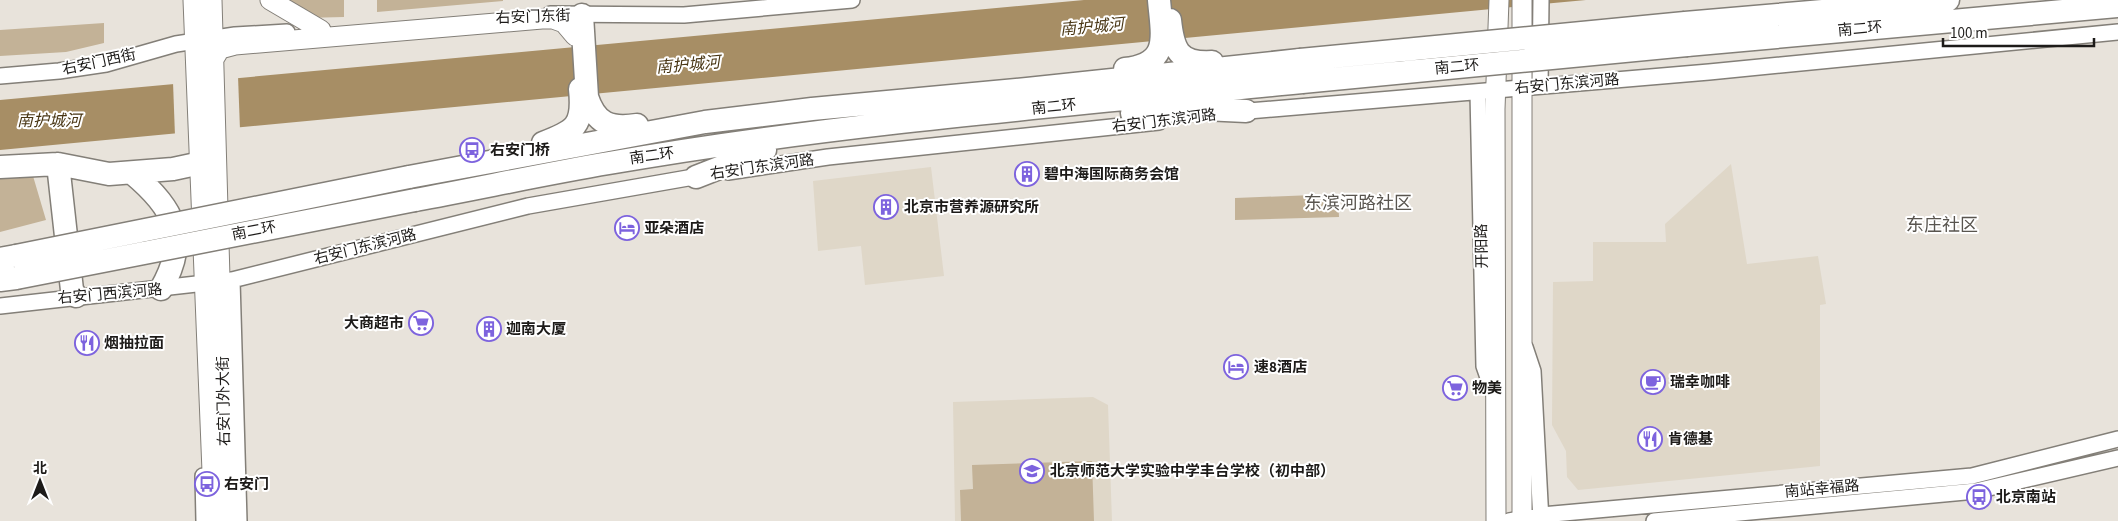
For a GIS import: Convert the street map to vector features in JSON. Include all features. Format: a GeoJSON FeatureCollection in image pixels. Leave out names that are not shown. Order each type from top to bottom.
{"type":"FeatureCollection","features":[{"type":"Feature","properties":{"kind":"highway"},"geometry":{"type":"LineString","coordinates":[[1159,0],[1162,42],[1169,50],[1198,62],[1265,57],[1301,71]]}},
{"type":"Feature","properties":{"kind":"highway"},"geometry":{"type":"LineString","coordinates":[[1027,89],[1071,74],[1142,67],[1152,61],[1169,50],[1172,42],[1170,0]]}},
{"type":"Feature","properties":{"kind":"highway"},"geometry":{"type":"LineString","coordinates":[[1715,21],[1733,10],[1790,4],[1797,0]]}},
{"type":"Feature","properties":{"kind":"highway","name":"南二环"},"geometry":{"type":"LineString","coordinates":[[1686,34],[1715,21],[1948,0]]}},
{"type":"Feature","properties":{"kind":"highway","name":"南二环"},"geometry":{"type":"LineString","coordinates":[[8,268],[409,177],[705,122],[812,109],[1027,89],[1301,71],[1686,34],[2118,6]]}},
{"type":"Feature","properties":{"kind":"highway"},"geometry":{"type":"LineString","coordinates":[[513,158],[527,148],[568,133],[586,107],[588,97],[578,29]]}},
{"type":"Feature","properties":{"kind":"highway","name":"南二环"},"geometry":{"type":"LineString","coordinates":[[8,268],[415,200],[609,163],[804,134],[959,116],[1301,71]]}},
{"type":"Feature","properties":{"kind":"highway"},"geometry":{"type":"LineString","coordinates":[[586,107],[612,127],[677,119],[705,122]]}},
{"type":"Feature","properties":{"kind":"highway"},"geometry":{"type":"LineString","coordinates":[[959,116],[1033,119],[1204,109],[1246,111]]}},
{"type":"Feature","properties":{"kind":"highway"},"geometry":{"type":"LineString","coordinates":[[696,176],[804,134]]}},
{"type":"Feature","properties":{"kind":"highway"},"geometry":{"type":"LineString","coordinates":[[0,167],[58,164],[102,174],[132,173],[173,169],[206,150]]}},
{"type":"Feature","properties":{"kind":"highway"},"geometry":{"type":"LineString","coordinates":[[58,164],[72,290],[76,296]]}},
{"type":"Feature","properties":{"kind":"highway"},"geometry":{"type":"LineString","coordinates":[[132,173],[163,202],[172,222],[175,251],[161,289]]}},
{"type":"Feature","properties":{"kind":"main road"},"geometry":{"type":"LineString","coordinates":[[193,0],[205,39],[209,64],[206,150],[214,283]]}},
{"type":"Feature","properties":{"kind":"main road"},"geometry":{"type":"LineString","coordinates":[[205,39],[212,0]]}},
{"type":"Feature","properties":{"kind":"main road"},"geometry":{"type":"LineString","coordinates":[[270,0],[321,30]]}},
{"type":"Feature","properties":{"kind":"main road","name":"开阳路"},"geometry":{"type":"LineString","coordinates":[[1496,521],[1496,398],[1487,92],[1499,30],[1499,0]]}},
{"type":"Feature","properties":{"kind":"main road"},"geometry":{"type":"LineString","coordinates":[[1518,520],[1532,87],[1531,29],[1522,0]]}},
{"type":"Feature","properties":{"kind":"main road"},"geometry":{"type":"LineString","coordinates":[[209,64],[220,49],[235,44],[523,20],[553,19],[578,29]]}},
{"type":"Feature","properties":{"kind":"main road"},"geometry":{"type":"LineString","coordinates":[[206,150],[214,283]]}},
{"type":"Feature","properties":{"kind":"main road","name":"右安门外大街"},"geometry":{"type":"LineString","coordinates":[[214,283],[214,521]]}},
{"type":"Feature","properties":{"kind":"main road","name":"右安门外大街"},"geometry":{"type":"LineString","coordinates":[[214,283],[227,521]]}},
{"type":"Feature","properties":{"kind":"street","name":"右安门东街"},"geometry":{"type":"LineString","coordinates":[[205,39],[541,14],[578,29],[684,15],[852,0]]}},
{"type":"Feature","properties":{"kind":"street"},"geometry":{"type":"LineString","coordinates":[[1531,29],[1541,0]]}},
{"type":"Feature","properties":{"kind":"street","name":"右安门东滨河路"},"geometry":{"type":"LineString","coordinates":[[214,283],[538,204],[696,176],[838,156],[1246,111],[1710,72],[2118,32]]}},
{"type":"Feature","properties":{"kind":"street","name":"右安门西街"},"geometry":{"type":"LineString","coordinates":[[0,76],[106,64],[158,48],[205,39]]}},
{"type":"Feature","properties":{"kind":"street"},"geometry":{"type":"LineString","coordinates":[[204,521],[214,283]]}},
{"type":"Feature","properties":{"kind":"street"},"geometry":{"type":"LineString","coordinates":[[214,283],[239,521]]}},
{"type":"Feature","properties":{"kind":"street","name":"右安门西滨河路"},"geometry":{"type":"LineString","coordinates":[[0,306],[76,296],[214,283]]}},
{"type":"Feature","properties":{"kind":"street"},"geometry":{"type":"LineString","coordinates":[[1523,341],[1533,371],[1542,518]]}},
{"type":"Feature","properties":{"kind":"street","name":"南站幸福路"},"geometry":{"type":"LineString","coordinates":[[1518,520],[1972,476],[2118,439]]}},
{"type":"Feature","properties":{"kind":"street","name":"南站幸福路"},"geometry":{"type":"LineString","coordinates":[[1654,521],[1976,492],[2118,458]]}},
{"type":"Feature","properties":{"kind":"shaded area"},"geometry":{"type":"Polygon","coordinates":[[[274,0],[344,0],[344,17],[303,18],[274,0]]]}},
{"type":"Feature","properties":{"kind":"shaded area"},"geometry":{"type":"Polygon","coordinates":[[[377,0],[503,0],[503,1],[377,12],[377,0]]]}},
{"type":"Feature","properties":{"kind":"shaded area"},"geometry":{"type":"Polygon","coordinates":[[[104,23],[104,43],[66,52],[0,56],[0,30],[104,23]]]}},
{"type":"Feature","properties":{"kind":"shaded area"},"geometry":{"type":"Polygon","coordinates":[[[1731,164],[1747,264],[1818,256],[1826,304],[1820,305],[1820,466],[1578,490],[1567,477],[1566,451],[1552,425],[1553,282],[1593,281],[1593,242],[1666,242],[1665,224],[1731,164]]]}},
{"type":"Feature","properties":{"kind":"shaded area"},"geometry":{"type":"Polygon","coordinates":[[[931,167],[944,276],[865,285],[861,246],[818,251],[813,181],[931,167]]]}},
{"type":"Feature","properties":{"kind":"shaded area"},"geometry":{"type":"Polygon","coordinates":[[[33,176],[46,220],[0,232],[0,179],[33,176]]]}},
{"type":"Feature","properties":{"kind":"shaded area"},"geometry":{"type":"Polygon","coordinates":[[[1338,194],[1339,217],[1235,220],[1235,198],[1338,194]]]}},
{"type":"Feature","properties":{"kind":"shaded area","name":"北京师范大学实验中学丰台学校（初中部）"},"geometry":{"type":"Polygon","coordinates":[[[1093,397],[1108,405],[1112,521],[955,521],[953,402],[1093,397]]]}},
{"type":"Feature","properties":{"kind":"shaded area"},"geometry":{"type":"Polygon","coordinates":[[[1092,461],[1094,521],[961,521],[960,490],[973,489],[972,465],[1092,461]]]}},
{"type":"Feature","properties":{"kind":"water","name":"南护城河"},"geometry":{"type":"Polygon","coordinates":[[[1084,0],[1586,0],[0,150],[0,100],[1084,0]]]}},
{"type":"Feature","properties":{"kind":"pier"},"geometry":{"type":"Polygon","coordinates":[[[238,76],[240,130],[175,136],[173,82],[238,76]]]}},
{"type":"Feature","properties":{"kind":"place","name":"右安门桥"},"geometry":{"type":"Point","coordinates":[472,150]}},
{"type":"Feature","properties":{"kind":"place","name":"碧中海国际商务会馆"},"geometry":{"type":"Point","coordinates":[1027,174]}},
{"type":"Feature","properties":{"kind":"place","name":"北京市营养源研究所"},"geometry":{"type":"Point","coordinates":[886,207]}},
{"type":"Feature","properties":{"kind":"place","name":"亚朵酒店"},"geometry":{"type":"Point","coordinates":[627,228]}},
{"type":"Feature","properties":{"kind":"place","name":"大商超市"},"geometry":{"type":"Point","coordinates":[421,323]}},
{"type":"Feature","properties":{"kind":"place","name":"迦南大厦"},"geometry":{"type":"Point","coordinates":[489,329]}},
{"type":"Feature","properties":{"kind":"place","name":"烟抽拉面"},"geometry":{"type":"Point","coordinates":[87,343]}},
{"type":"Feature","properties":{"kind":"place","name":"速8酒店"},"geometry":{"type":"Point","coordinates":[1236,367]}},
{"type":"Feature","properties":{"kind":"place","name":"瑞幸咖啡"},"geometry":{"type":"Point","coordinates":[1653,382]}},
{"type":"Feature","properties":{"kind":"place","name":"物美"},"geometry":{"type":"Point","coordinates":[1455,388]}},
{"type":"Feature","properties":{"kind":"place","name":"肯德基"},"geometry":{"type":"Point","coordinates":[1650,439]}},
{"type":"Feature","properties":{"kind":"place","name":"北京师范大学实验中学丰台学校（初中部）"},"geometry":{"type":"Point","coordinates":[1032,471]}},
{"type":"Feature","properties":{"kind":"place","name":"右安门"},"geometry":{"type":"Point","coordinates":[207,484]}},
{"type":"Feature","properties":{"kind":"place","name":"北京南站"},"geometry":{"type":"Point","coordinates":[1979,497]}},
{"type":"Feature","properties":{"kind":"district","name":"东滨河路社区"},"geometry":{"type":"Point","coordinates":[1358,203]}},
{"type":"Feature","properties":{"kind":"district","name":"东庄社区"},"geometry":{"type":"Point","coordinates":[1942,225]}}]}
